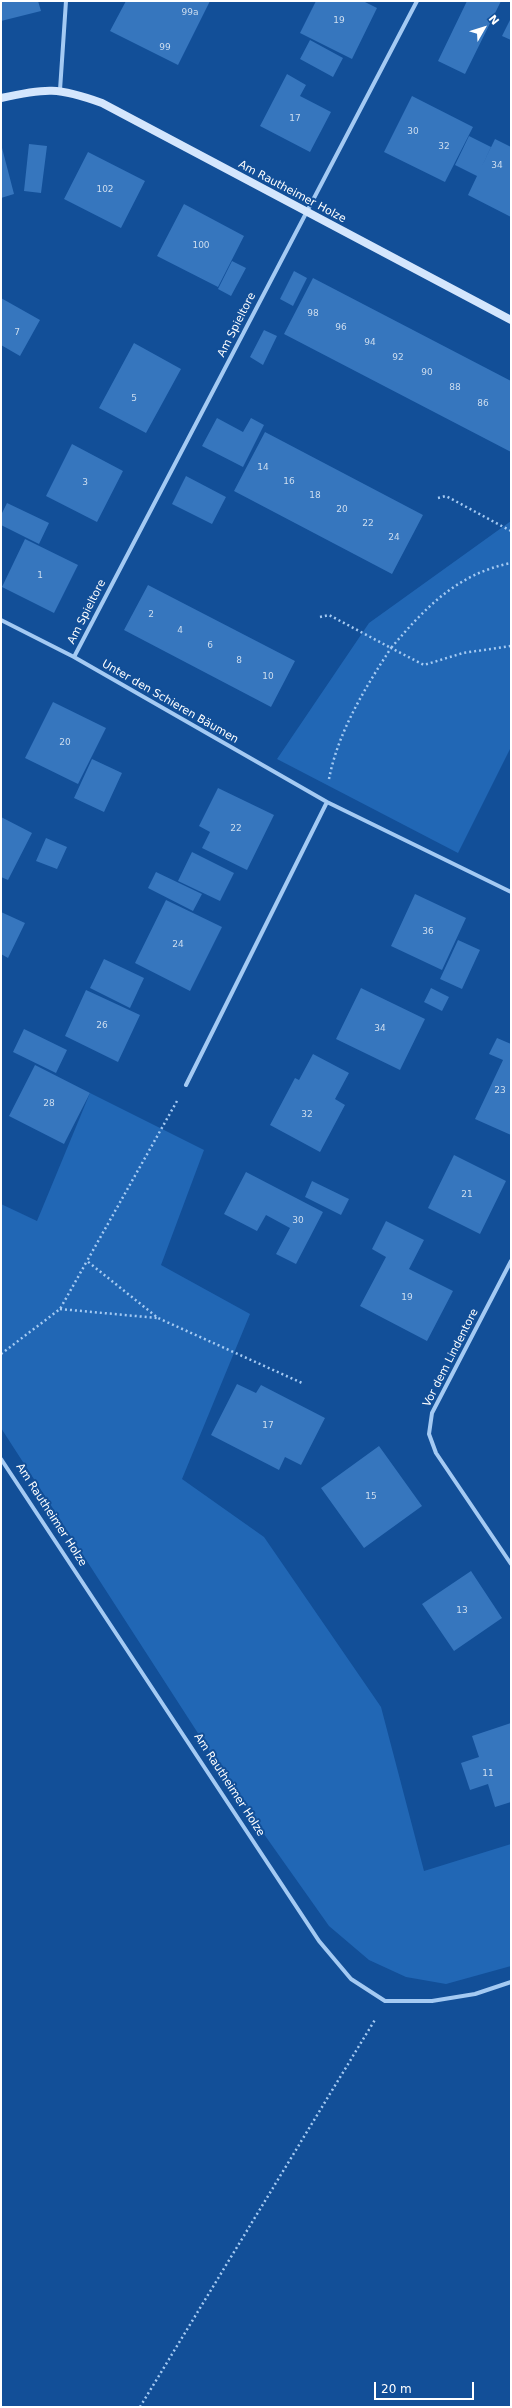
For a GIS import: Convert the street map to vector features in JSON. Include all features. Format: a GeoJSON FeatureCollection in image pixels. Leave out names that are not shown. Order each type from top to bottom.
{"type":"FeatureCollection","features":[{"type":"Feature","properties":{"kind":"street"},"geometry":{"type":"LineString","coordinates":[[60,90],[66,1]]}},
{"type":"Feature","properties":{"kind":"street","name":"Am Spieltore"},"geometry":{"type":"LineString","coordinates":[[74,658],[305,212],[417,1]]}},
{"type":"Feature","properties":{"kind":"street","name":"Am Rautheimer Holze"},"geometry":{"type":"LineString","coordinates":[[1,98],[42,90],[60,90],[102,103],[511,320]]}},
{"type":"Feature","properties":{"kind":"street","name":"Unter den Schieren Bäumen"},"geometry":{"type":"LineString","coordinates":[[1,620],[74,658],[327,802],[511,892]]}},
{"type":"Feature","properties":{"kind":"street"},"geometry":{"type":"LineString","coordinates":[[186,1085],[327,802]]}},
{"type":"Feature","properties":{"kind":"street","name":"Vor dem Lindentore"},"geometry":{"type":"LineString","coordinates":[[511,1262],[432,1413],[430,1434],[436,1453],[511,1564]]}},
{"type":"Feature","properties":{"kind":"street","name":"Am Rautheimer Holze"},"geometry":{"type":"LineString","coordinates":[[1,1459],[319,1940],[351,1979],[385,2002]]}},
{"type":"Feature","properties":{"kind":"street"},"geometry":{"type":"LineString","coordinates":[[385,2002],[432,2001],[475,1994],[511,1982]]}},
{"type":"Feature","properties":{"kind":"path"},"geometry":{"type":"LineString","coordinates":[[438,498],[446,496],[511,531]]}},
{"type":"Feature","properties":{"kind":"path"},"geometry":{"type":"LineString","coordinates":[[327,802],[329,778],[337,748],[368,683],[391,648],[419,616],[451,587],[488,568],[511,563]]}},
{"type":"Feature","properties":{"kind":"path"},"geometry":{"type":"LineString","coordinates":[[320,617],[329,615],[424,665],[463,653],[511,646]]}},
{"type":"Feature","properties":{"kind":"path"},"geometry":{"type":"LineString","coordinates":[[1,1354],[60,1309],[186,1085]]}},
{"type":"Feature","properties":{"kind":"path"},"geometry":{"type":"LineString","coordinates":[[87,1261],[158,1318],[302,1383]]}},
{"type":"Feature","properties":{"kind":"path"},"geometry":{"type":"LineString","coordinates":[[60,1309],[158,1318]]}},
{"type":"Feature","properties":{"kind":"path"},"geometry":{"type":"LineString","coordinates":[[140,2407],[344,2073],[385,2002]]}},
{"type":"Feature","properties":{"kind":"shaded area"},"geometry":{"type":"Polygon","coordinates":[[[511,521],[511,747],[458,853],[277,759],[369,623],[511,521]]]}},
{"type":"Feature","properties":{"kind":"shaded area"},"geometry":{"type":"Polygon","coordinates":[[[90,1093],[204,1150],[161,1265],[250,1314],[182,1479],[264,1537],[381,1707],[424,1871],[511,1844],[511,1966],[446,1984],[406,1977],[369,1960],[329,1926],[254,1820],[1,1428],[1,1204],[37,1221],[90,1093]]]}},
{"type":"Feature","properties":{"kind":"building"},"geometry":{"type":"Polygon","coordinates":[[[1,1],[38,1],[41,11],[1,21],[1,1]]]}},
{"type":"Feature","properties":{"kind":"building"},"geometry":{"type":"Polygon","coordinates":[[[126,1],[210,1],[178,65],[110,31],[126,1]]]}},
{"type":"Feature","properties":{"kind":"building"},"geometry":{"type":"Polygon","coordinates":[[[316,1],[363,1],[377,8],[352,59],[300,33],[316,1]]]}},
{"type":"Feature","properties":{"kind":"building"},"geometry":{"type":"Polygon","coordinates":[[[467,1],[501,1],[465,74],[438,61],[467,1]]]}},
{"type":"Feature","properties":{"kind":"building"},"geometry":{"type":"Polygon","coordinates":[[[511,18],[511,40],[502,36],[511,18]]]}},
{"type":"Feature","properties":{"kind":"building"},"geometry":{"type":"Polygon","coordinates":[[[310,40],[343,58],[333,77],[300,59],[310,40]]]}},
{"type":"Feature","properties":{"kind":"building"},"geometry":{"type":"Polygon","coordinates":[[[287,74],[306,85],[300,96],[331,112],[310,152],[260,126],[287,74]]]}},
{"type":"Feature","properties":{"kind":"building"},"geometry":{"type":"Polygon","coordinates":[[[412,96],[473,127],[445,182],[384,152],[412,96]]]}},
{"type":"Feature","properties":{"kind":"building"},"geometry":{"type":"Polygon","coordinates":[[[469,136],[491,147],[481,168],[495,139],[511,147],[511,217],[468,195],[477,176],[455,165],[469,136]]]}},
{"type":"Feature","properties":{"kind":"building"},"geometry":{"type":"Polygon","coordinates":[[[1,144],[14,194],[1,198],[1,144]]]}},
{"type":"Feature","properties":{"kind":"building"},"geometry":{"type":"Polygon","coordinates":[[[29,144],[47,146],[41,193],[24,191],[29,144]]]}},
{"type":"Feature","properties":{"kind":"building"},"geometry":{"type":"Polygon","coordinates":[[[88,152],[145,181],[121,228],[64,199],[88,152]]]}},
{"type":"Feature","properties":{"kind":"building"},"geometry":{"type":"Polygon","coordinates":[[[184,204],[244,236],[218,287],[157,256],[184,204]]]}},
{"type":"Feature","properties":{"kind":"building"},"geometry":{"type":"Polygon","coordinates":[[[232,261],[246,268],[231,296],[218,289],[232,261]]]}},
{"type":"Feature","properties":{"kind":"building"},"geometry":{"type":"Polygon","coordinates":[[[294,271],[307,278],[293,306],[280,299],[294,271]]]}},
{"type":"Feature","properties":{"kind":"building"},"geometry":{"type":"Polygon","coordinates":[[[313,278],[511,381],[511,452],[284,334],[313,278]]]}},
{"type":"Feature","properties":{"kind":"building"},"geometry":{"type":"Polygon","coordinates":[[[1,298],[40,320],[20,356],[1,345],[1,298]]]}},
{"type":"Feature","properties":{"kind":"building"},"geometry":{"type":"Polygon","coordinates":[[[264,330],[277,336],[263,365],[250,357],[264,330]]]}},
{"type":"Feature","properties":{"kind":"building"},"geometry":{"type":"Polygon","coordinates":[[[134,343],[181,369],[146,433],[99,408],[134,343]]]}},
{"type":"Feature","properties":{"kind":"building"},"geometry":{"type":"Polygon","coordinates":[[[217,418],[243,432],[251,418],[264,425],[243,467],[202,446],[217,418]]]}},
{"type":"Feature","properties":{"kind":"building"},"geometry":{"type":"Polygon","coordinates":[[[265,432],[423,515],[392,574],[234,491],[265,432]]]}},
{"type":"Feature","properties":{"kind":"building"},"geometry":{"type":"Polygon","coordinates":[[[72,444],[123,471],[97,522],[46,496],[72,444]]]}},
{"type":"Feature","properties":{"kind":"building"},"geometry":{"type":"Polygon","coordinates":[[[186,476],[226,497],[212,524],[172,504],[186,476]]]}},
{"type":"Feature","properties":{"kind":"building"},"geometry":{"type":"Polygon","coordinates":[[[7,503],[49,523],[39,544],[1,525],[1,515],[7,503]]]}},
{"type":"Feature","properties":{"kind":"building"},"geometry":{"type":"Polygon","coordinates":[[[25,539],[78,565],[54,613],[2,587],[25,539]]]}},
{"type":"Feature","properties":{"kind":"building"},"geometry":{"type":"Polygon","coordinates":[[[148,585],[295,661],[271,707],[124,630],[148,585]]]}},
{"type":"Feature","properties":{"kind":"building"},"geometry":{"type":"Polygon","coordinates":[[[53,702],[106,728],[78,784],[25,758],[53,702]]]}},
{"type":"Feature","properties":{"kind":"building"},"geometry":{"type":"Polygon","coordinates":[[[92,759],[122,773],[104,812],[74,798],[92,759]]]}},
{"type":"Feature","properties":{"kind":"building"},"geometry":{"type":"Polygon","coordinates":[[[218,788],[274,815],[247,870],[202,848],[210,832],[199,826],[218,788]]]}},
{"type":"Feature","properties":{"kind":"building"},"geometry":{"type":"Polygon","coordinates":[[[1,817],[32,833],[8,880],[1,877],[1,817]]]}},
{"type":"Feature","properties":{"kind":"building"},"geometry":{"type":"Polygon","coordinates":[[[46,838],[67,847],[57,869],[36,861],[46,838]]]}},
{"type":"Feature","properties":{"kind":"building"},"geometry":{"type":"Polygon","coordinates":[[[192,852],[234,873],[220,901],[178,881],[192,852]]]}},
{"type":"Feature","properties":{"kind":"building"},"geometry":{"type":"Polygon","coordinates":[[[156,872],[202,894],[193,911],[148,888],[156,872]]]}},
{"type":"Feature","properties":{"kind":"building"},"geometry":{"type":"Polygon","coordinates":[[[415,894],[466,918],[442,970],[391,946],[415,894]]]}},
{"type":"Feature","properties":{"kind":"building"},"geometry":{"type":"Polygon","coordinates":[[[166,900],[222,927],[190,991],[135,963],[166,900]]]}},
{"type":"Feature","properties":{"kind":"building"},"geometry":{"type":"Polygon","coordinates":[[[1,912],[25,923],[8,958],[1,954],[1,912]]]}},
{"type":"Feature","properties":{"kind":"building"},"geometry":{"type":"Polygon","coordinates":[[[458,940],[480,950],[462,989],[440,979],[458,940]]]}},
{"type":"Feature","properties":{"kind":"building"},"geometry":{"type":"Polygon","coordinates":[[[104,959],[144,978],[130,1008],[90,988],[104,959]]]}},
{"type":"Feature","properties":{"kind":"building"},"geometry":{"type":"Polygon","coordinates":[[[361,988],[425,1019],[400,1070],[336,1039],[361,988]]]}},
{"type":"Feature","properties":{"kind":"building"},"geometry":{"type":"Polygon","coordinates":[[[431,988],[449,997],[442,1011],[424,1002],[431,988]]]}},
{"type":"Feature","properties":{"kind":"building"},"geometry":{"type":"Polygon","coordinates":[[[86,990],[140,1015],[118,1062],[65,1036],[86,990]]]}},
{"type":"Feature","properties":{"kind":"building"},"geometry":{"type":"Polygon","coordinates":[[[24,1029],[67,1050],[56,1073],[13,1052],[24,1029]]]}},
{"type":"Feature","properties":{"kind":"building"},"geometry":{"type":"Polygon","coordinates":[[[497,1038],[511,1044],[511,1135],[475,1119],[503,1060],[489,1054],[497,1038]]]}},
{"type":"Feature","properties":{"kind":"building"},"geometry":{"type":"Polygon","coordinates":[[[313,1054],[349,1073],[335,1099],[345,1105],[320,1152],[270,1125],[295,1078],[299,1080],[313,1054]]]}},
{"type":"Feature","properties":{"kind":"building"},"geometry":{"type":"Polygon","coordinates":[[[35,1065],[90,1093],[64,1144],[9,1116],[35,1065]]]}},
{"type":"Feature","properties":{"kind":"building"},"geometry":{"type":"Polygon","coordinates":[[[454,1155],[506,1181],[480,1234],[428,1208],[454,1155]]]}},
{"type":"Feature","properties":{"kind":"building"},"geometry":{"type":"Polygon","coordinates":[[[246,1172],[323,1212],[296,1264],[276,1254],[290,1228],[266,1215],[257,1231],[224,1214],[246,1172]]]}},
{"type":"Feature","properties":{"kind":"building"},"geometry":{"type":"Polygon","coordinates":[[[312,1181],[349,1199],[341,1215],[305,1197],[312,1181]]]}},
{"type":"Feature","properties":{"kind":"building"},"geometry":{"type":"Polygon","coordinates":[[[386,1221],[424,1240],[409,1269],[453,1291],[427,1341],[360,1306],[386,1257],[372,1249],[386,1221]]]}},
{"type":"Feature","properties":{"kind":"building"},"geometry":{"type":"Polygon","coordinates":[[[237,1384],[256,1393],[261,1385],[325,1418],[301,1465],[285,1457],[279,1470],[211,1435],[237,1384]]]}},
{"type":"Feature","properties":{"kind":"building"},"geometry":{"type":"Polygon","coordinates":[[[379,1446],[422,1506],[364,1548],[321,1488],[379,1446]]]}},
{"type":"Feature","properties":{"kind":"building"},"geometry":{"type":"Polygon","coordinates":[[[471,1571],[502,1618],[454,1651],[422,1604],[471,1571]]]}},
{"type":"Feature","properties":{"kind":"building"},"geometry":{"type":"Polygon","coordinates":[[[511,1723],[511,1802],[495,1807],[488,1784],[470,1790],[461,1763],[479,1757],[472,1736],[511,1723]]]}}]}
